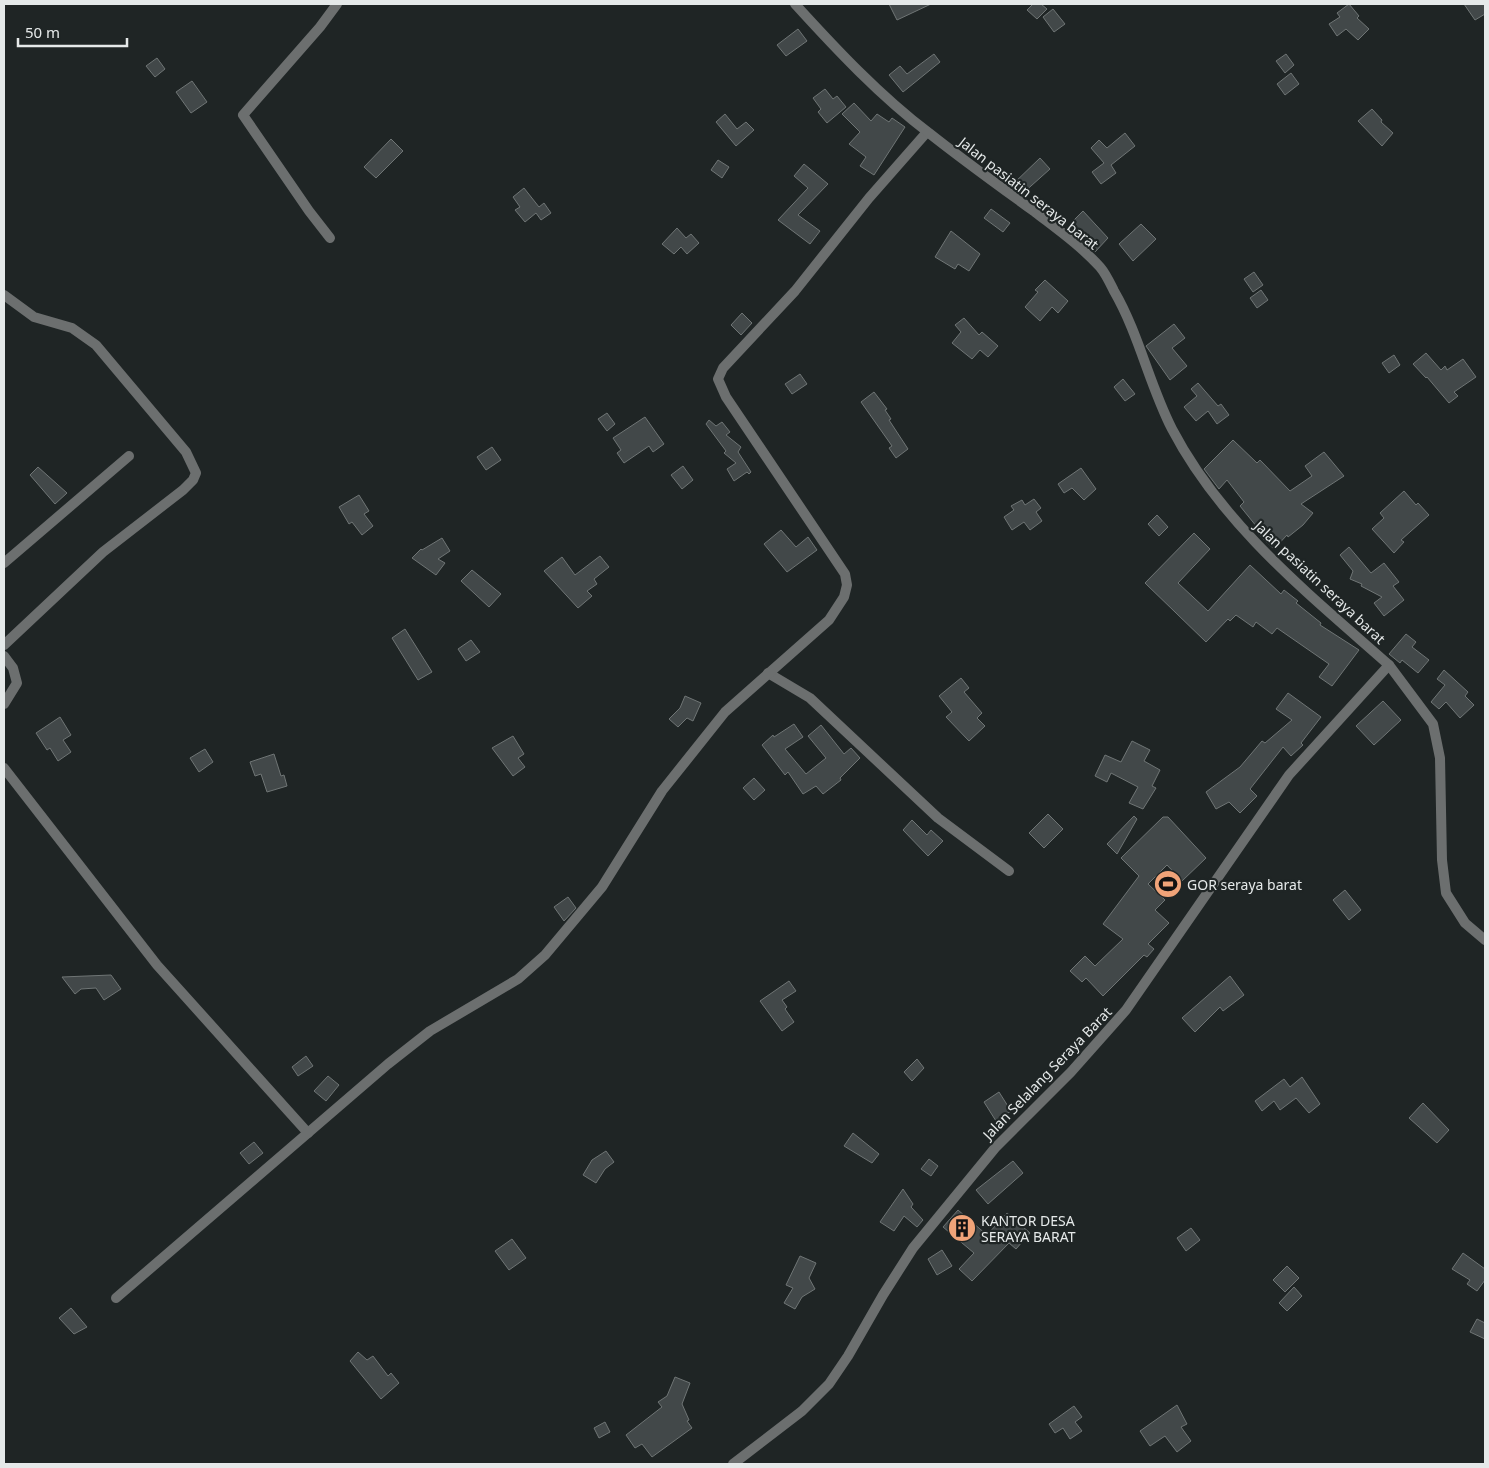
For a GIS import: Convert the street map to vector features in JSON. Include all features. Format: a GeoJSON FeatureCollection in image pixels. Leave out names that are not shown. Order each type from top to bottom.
{"type":"FeatureCollection","features":[{"type":"Feature","properties":{"kind":"street"},"geometry":{"type":"LineString","coordinates":[[330,238],[309,211],[244,115],[320,27],[337,4]]}},
{"type":"Feature","properties":{"kind":"street","name":"Jalan pasiatin seraya barat"},"geometry":{"type":"LineString","coordinates":[[795,4],[856,67],[927,132],[1085,251],[1102,270],[1131,323],[1152,382],[1172,428],[1193,465],[1214,494],[1272,559],[1389,665],[1433,724],[1440,758],[1442,860],[1446,893],[1465,923],[1485,940]]}},
{"type":"Feature","properties":{"kind":"street"},"geometry":{"type":"LineString","coordinates":[[116,1298],[430,1031],[518,979],[545,955],[602,887],[662,791],[725,712],[829,620],[844,597],[847,585],[845,574],[835,556],[726,397],[718,382],[719,375],[795,291],[869,198],[927,132]]}},
{"type":"Feature","properties":{"kind":"street"},"geometry":{"type":"LineString","coordinates":[[4,295],[34,317],[72,328],[96,345],[186,452],[196,473],[193,480],[183,490],[103,552],[4,645]]}},
{"type":"Feature","properties":{"kind":"street"},"geometry":{"type":"LineString","coordinates":[[4,563],[130,456]]}},
{"type":"Feature","properties":{"kind":"street"},"geometry":{"type":"LineString","coordinates":[[4,656],[13,668],[17,682],[4,704]]}},
{"type":"Feature","properties":{"kind":"street","name":"Jalan Selalang Seraya Barat"},"geometry":{"type":"LineString","coordinates":[[733,1464],[802,1411],[829,1384],[848,1356],[882,1295],[913,1248],[995,1148],[1071,1072],[1126,1010],[1289,775],[1389,665]]}},
{"type":"Feature","properties":{"kind":"street"},"geometry":{"type":"LineString","coordinates":[[768,674],[810,698],[938,818],[1008,871]]}},
{"type":"Feature","properties":{"kind":"street"},"geometry":{"type":"LineString","coordinates":[[4,768],[158,965],[308,1133]]}},
{"type":"Feature","properties":{"kind":"building"},"geometry":{"type":"Polygon","coordinates":[[[889,4],[931,4],[897,20],[889,4]]]}},
{"type":"Feature","properties":{"kind":"building"},"geometry":{"type":"Polygon","coordinates":[[[1033,4],[1041,4],[1047,9],[1037,19],[1027,10],[1033,4]]]}},
{"type":"Feature","properties":{"kind":"building"},"geometry":{"type":"Polygon","coordinates":[[[1349,4],[1359,16],[1357,18],[1369,29],[1358,40],[1346,29],[1337,36],[1329,24],[1340,17],[1337,13],[1349,4]]]}},
{"type":"Feature","properties":{"kind":"building"},"geometry":{"type":"Polygon","coordinates":[[[1464,4],[1485,4],[1485,14],[1475,20],[1464,4]]]}},
{"type":"Feature","properties":{"kind":"building"},"geometry":{"type":"Polygon","coordinates":[[[1053,9],[1065,24],[1054,32],[1043,17],[1053,9]]]}},
{"type":"Feature","properties":{"kind":"building"},"geometry":{"type":"Polygon","coordinates":[[[798,29],[807,41],[786,56],[777,45],[798,29]]]}},
{"type":"Feature","properties":{"kind":"building"},"geometry":{"type":"Polygon","coordinates":[[[934,54],[940,62],[903,92],[889,75],[900,66],[907,74],[934,54]]]}},
{"type":"Feature","properties":{"kind":"building"},"geometry":{"type":"Polygon","coordinates":[[[1286,54],[1294,65],[1285,73],[1276,61],[1286,54]]]}},
{"type":"Feature","properties":{"kind":"building"},"geometry":{"type":"Polygon","coordinates":[[[157,58],[165,69],[155,77],[146,66],[157,58]]]}},
{"type":"Feature","properties":{"kind":"building"},"geometry":{"type":"Polygon","coordinates":[[[1291,73],[1299,84],[1285,95],[1277,84],[1291,73]]]}},
{"type":"Feature","properties":{"kind":"building"},"geometry":{"type":"Polygon","coordinates":[[[192,81],[207,102],[191,113],[176,92],[192,81]]]}},
{"type":"Feature","properties":{"kind":"building"},"geometry":{"type":"Polygon","coordinates":[[[825,89],[833,99],[837,96],[846,107],[827,123],[818,112],[821,109],[813,98],[825,89]]]}},
{"type":"Feature","properties":{"kind":"building"},"geometry":{"type":"Polygon","coordinates":[[[854,103],[871,121],[877,114],[889,122],[892,118],[905,127],[874,175],[860,166],[866,157],[849,144],[860,132],[842,114],[854,103]]]}},
{"type":"Feature","properties":{"kind":"building"},"geometry":{"type":"Polygon","coordinates":[[[1372,109],[1382,120],[1381,122],[1393,133],[1382,146],[1358,121],[1372,109]]]}},
{"type":"Feature","properties":{"kind":"building"},"geometry":{"type":"Polygon","coordinates":[[[725,114],[737,129],[746,122],[754,130],[736,146],[716,122],[725,114]]]}},
{"type":"Feature","properties":{"kind":"building"},"geometry":{"type":"Polygon","coordinates":[[[1125,133],[1135,146],[1111,165],[1116,173],[1101,184],[1092,172],[1104,163],[1091,148],[1099,140],[1107,148],[1125,133]]]}},
{"type":"Feature","properties":{"kind":"building"},"geometry":{"type":"Polygon","coordinates":[[[391,139],[403,151],[376,178],[364,167],[391,139]]]}},
{"type":"Feature","properties":{"kind":"building"},"geometry":{"type":"Polygon","coordinates":[[[1040,158],[1050,169],[1022,194],[1011,186],[1040,158]]]}},
{"type":"Feature","properties":{"kind":"building"},"geometry":{"type":"Polygon","coordinates":[[[718,160],[729,167],[722,178],[711,170],[718,160]]]}},
{"type":"Feature","properties":{"kind":"building"},"geometry":{"type":"Polygon","coordinates":[[[804,164],[828,184],[798,215],[820,231],[810,244],[778,220],[808,188],[794,176],[804,164]]]}},
{"type":"Feature","properties":{"kind":"building"},"geometry":{"type":"Polygon","coordinates":[[[524,188],[539,207],[544,203],[551,213],[541,220],[536,213],[525,222],[515,210],[520,207],[513,197],[524,188]]]}},
{"type":"Feature","properties":{"kind":"building"},"geometry":{"type":"Polygon","coordinates":[[[991,209],[1010,223],[1003,232],[984,218],[991,209]]]}},
{"type":"Feature","properties":{"kind":"building"},"geometry":{"type":"Polygon","coordinates":[[[1083,211],[1108,238],[1095,252],[1066,228],[1083,211]]]}},
{"type":"Feature","properties":{"kind":"building"},"geometry":{"type":"Polygon","coordinates":[[[1141,224],[1156,239],[1133,261],[1119,244],[1141,224]]]}},
{"type":"Feature","properties":{"kind":"building"},"geometry":{"type":"Polygon","coordinates":[[[677,228],[686,238],[691,234],[699,243],[687,254],[681,247],[674,254],[662,244],[677,228]]]}},
{"type":"Feature","properties":{"kind":"building"},"geometry":{"type":"Polygon","coordinates":[[[951,231],[980,254],[969,271],[958,264],[955,269],[935,257],[951,231]]]}},
{"type":"Feature","properties":{"kind":"building"},"geometry":{"type":"Polygon","coordinates":[[[1254,272],[1263,285],[1253,292],[1244,279],[1254,272]]]}},
{"type":"Feature","properties":{"kind":"building"},"geometry":{"type":"Polygon","coordinates":[[[1045,280],[1068,301],[1058,313],[1052,307],[1040,321],[1025,307],[1038,292],[1035,290],[1045,280]]]}},
{"type":"Feature","properties":{"kind":"building"},"geometry":{"type":"Polygon","coordinates":[[[1261,290],[1268,300],[1257,308],[1250,298],[1261,290]]]}},
{"type":"Feature","properties":{"kind":"building"},"geometry":{"type":"Polygon","coordinates":[[[742,313],[752,323],[741,335],[731,325],[742,313]]]}},
{"type":"Feature","properties":{"kind":"building"},"geometry":{"type":"Polygon","coordinates":[[[964,318],[979,335],[982,332],[998,346],[988,357],[980,350],[972,359],[952,343],[961,332],[955,325],[964,318]]]}},
{"type":"Feature","properties":{"kind":"building"},"geometry":{"type":"Polygon","coordinates":[[[1174,324],[1185,338],[1172,348],[1187,366],[1170,380],[1146,346],[1174,324]]]}},
{"type":"Feature","properties":{"kind":"building"},"geometry":{"type":"Polygon","coordinates":[[[1426,353],[1441,370],[1445,366],[1447,370],[1463,359],[1476,377],[1454,392],[1458,396],[1449,403],[1413,364],[1426,353]]]}},
{"type":"Feature","properties":{"kind":"building"},"geometry":{"type":"Polygon","coordinates":[[[1394,355],[1400,365],[1389,373],[1382,363],[1394,355]]]}},
{"type":"Feature","properties":{"kind":"building"},"geometry":{"type":"Polygon","coordinates":[[[800,374],[807,384],[792,394],[785,384],[800,374]]]}},
{"type":"Feature","properties":{"kind":"building"},"geometry":{"type":"Polygon","coordinates":[[[1123,379],[1135,394],[1125,401],[1114,387],[1123,379]]]}},
{"type":"Feature","properties":{"kind":"building"},"geometry":{"type":"Polygon","coordinates":[[[1198,383],[1218,406],[1221,404],[1229,415],[1217,424],[1208,411],[1196,421],[1184,407],[1197,396],[1191,389],[1198,383]]]}},
{"type":"Feature","properties":{"kind":"building"},"geometry":{"type":"Polygon","coordinates":[[[874,392],[887,409],[885,410],[891,419],[889,420],[908,449],[896,458],[889,448],[892,446],[861,402],[874,392]]]}},
{"type":"Feature","properties":{"kind":"building"},"geometry":{"type":"Polygon","coordinates":[[[607,413],[615,424],[607,431],[598,419],[607,413]]]}},
{"type":"Feature","properties":{"kind":"building"},"geometry":{"type":"Polygon","coordinates":[[[645,417],[664,444],[653,452],[649,446],[624,463],[617,453],[621,450],[613,438],[645,417]]]}},
{"type":"Feature","properties":{"kind":"building"},"geometry":{"type":"Polygon","coordinates":[[[709,420],[716,426],[722,422],[730,432],[726,435],[741,447],[738,452],[751,472],[749,474],[747,472],[734,481],[727,469],[736,463],[724,453],[726,451],[706,424],[709,420]]]}},
{"type":"Feature","properties":{"kind":"building"},"geometry":{"type":"Polygon","coordinates":[[[1233,440],[1257,463],[1260,460],[1290,491],[1312,476],[1305,466],[1324,452],[1344,476],[1301,504],[1313,513],[1303,525],[1288,537],[1287,535],[1274,549],[1259,535],[1261,532],[1240,506],[1244,502],[1227,480],[1219,489],[1204,469],[1233,440]]]}},
{"type":"Feature","properties":{"kind":"building"},"geometry":{"type":"Polygon","coordinates":[[[492,447],[501,460],[486,470],[477,457],[492,447]]]}},
{"type":"Feature","properties":{"kind":"building"},"geometry":{"type":"Polygon","coordinates":[[[683,466],[693,480],[682,489],[671,475],[683,466]]]}},
{"type":"Feature","properties":{"kind":"building"},"geometry":{"type":"Polygon","coordinates":[[[38,467],[67,493],[55,504],[30,475],[38,467]]]}},
{"type":"Feature","properties":{"kind":"building"},"geometry":{"type":"Polygon","coordinates":[[[1081,468],[1096,489],[1084,500],[1072,488],[1064,493],[1058,484],[1081,468]]]}},
{"type":"Feature","properties":{"kind":"building"},"geometry":{"type":"Polygon","coordinates":[[[1404,491],[1416,505],[1418,503],[1429,515],[1401,540],[1404,542],[1394,553],[1372,529],[1384,518],[1380,513],[1404,491]]]}},
{"type":"Feature","properties":{"kind":"building"},"geometry":{"type":"Polygon","coordinates":[[[359,495],[369,511],[364,514],[373,526],[362,535],[352,522],[349,524],[339,507],[359,495]]]}},
{"type":"Feature","properties":{"kind":"building"},"geometry":{"type":"Polygon","coordinates":[[[1034,499],[1041,508],[1036,512],[1042,521],[1030,530],[1024,522],[1012,530],[1004,517],[1014,510],[1011,506],[1022,500],[1025,505],[1034,499]]]}},
{"type":"Feature","properties":{"kind":"building"},"geometry":{"type":"Polygon","coordinates":[[[1157,515],[1168,527],[1159,536],[1148,524],[1157,515]]]}},
{"type":"Feature","properties":{"kind":"building"},"geometry":{"type":"Polygon","coordinates":[[[781,530],[796,547],[808,537],[817,550],[787,572],[764,544],[781,530]]]}},
{"type":"Feature","properties":{"kind":"building"},"geometry":{"type":"Polygon","coordinates":[[[1194,533],[1210,549],[1178,583],[1208,611],[1250,565],[1281,594],[1284,590],[1298,601],[1296,603],[1321,623],[1320,625],[1359,650],[1332,686],[1319,677],[1329,664],[1277,628],[1272,634],[1256,622],[1253,627],[1236,615],[1230,621],[1228,619],[1206,642],[1145,583],[1194,533]]]}},
{"type":"Feature","properties":{"kind":"building"},"geometry":{"type":"Polygon","coordinates":[[[442,538],[450,551],[438,559],[445,563],[436,575],[412,558],[421,549],[442,538]]]}},
{"type":"Feature","properties":{"kind":"building"},"geometry":{"type":"Polygon","coordinates":[[[1349,547],[1371,573],[1384,563],[1399,582],[1393,586],[1404,600],[1384,616],[1374,603],[1382,597],[1361,586],[1362,584],[1350,579],[1353,571],[1340,555],[1349,547]]]}},
{"type":"Feature","properties":{"kind":"building"},"geometry":{"type":"Polygon","coordinates":[[[600,556],[609,567],[594,579],[597,584],[587,591],[592,596],[578,608],[544,571],[562,557],[575,575],[600,556]]]}},
{"type":"Feature","properties":{"kind":"building"},"geometry":{"type":"Polygon","coordinates":[[[472,570],[501,594],[489,607],[461,581],[472,570]]]}},
{"type":"Feature","properties":{"kind":"building"},"geometry":{"type":"Polygon","coordinates":[[[405,629],[432,672],[418,680],[392,638],[405,629]]]}},
{"type":"Feature","properties":{"kind":"building"},"geometry":{"type":"Polygon","coordinates":[[[1406,634],[1416,642],[1412,647],[1429,660],[1418,673],[1402,660],[1400,663],[1389,654],[1406,634]]]}},
{"type":"Feature","properties":{"kind":"building"},"geometry":{"type":"Polygon","coordinates":[[[471,640],[480,652],[466,661],[458,649],[471,640]]]}},
{"type":"Feature","properties":{"kind":"building"},"geometry":{"type":"Polygon","coordinates":[[[1444,670],[1468,692],[1465,696],[1474,705],[1460,718],[1446,702],[1439,709],[1431,702],[1445,685],[1437,679],[1444,670]]]}},
{"type":"Feature","properties":{"kind":"building"},"geometry":{"type":"Polygon","coordinates":[[[961,678],[969,688],[964,692],[982,713],[977,718],[985,726],[969,741],[946,717],[952,712],[939,696],[961,678]]]}},
{"type":"Feature","properties":{"kind":"building"},"geometry":{"type":"Polygon","coordinates":[[[1288,693],[1321,717],[1301,743],[1303,745],[1291,756],[1283,747],[1250,789],[1257,796],[1240,813],[1229,802],[1216,809],[1206,792],[1240,767],[1262,741],[1265,743],[1292,720],[1276,709],[1288,693]]]}},
{"type":"Feature","properties":{"kind":"building"},"geometry":{"type":"Polygon","coordinates":[[[685,696],[701,703],[693,721],[687,718],[678,727],[669,719],[680,708],[685,696]]]}},
{"type":"Feature","properties":{"kind":"building"},"geometry":{"type":"Polygon","coordinates":[[[1383,701],[1401,720],[1374,745],[1356,726],[1383,701]]]}},
{"type":"Feature","properties":{"kind":"building"},"geometry":{"type":"Polygon","coordinates":[[[60,717],[71,735],[63,740],[71,752],[58,761],[50,748],[47,750],[36,733],[60,717]]]}},
{"type":"Feature","properties":{"kind":"building"},"geometry":{"type":"Polygon","coordinates":[[[794,724],[803,737],[785,749],[806,774],[826,758],[808,736],[821,725],[844,754],[851,748],[860,758],[840,778],[841,780],[823,794],[816,786],[803,794],[788,772],[785,775],[762,745],[773,735],[774,737],[794,724]]]}},
{"type":"Feature","properties":{"kind":"building"},"geometry":{"type":"Polygon","coordinates":[[[513,736],[524,754],[518,758],[525,767],[513,776],[492,748],[513,736]]]}},
{"type":"Feature","properties":{"kind":"building"},"geometry":{"type":"Polygon","coordinates":[[[1132,741],[1150,750],[1144,761],[1160,770],[1152,786],[1156,788],[1143,809],[1129,803],[1138,787],[1111,773],[1107,782],[1095,776],[1105,755],[1121,762],[1132,741]]]}},
{"type":"Feature","properties":{"kind":"building"},"geometry":{"type":"Polygon","coordinates":[[[205,749],[213,762],[199,772],[190,758],[205,749]]]}},
{"type":"Feature","properties":{"kind":"building"},"geometry":{"type":"Polygon","coordinates":[[[274,754],[281,776],[284,775],[287,786],[267,792],[261,774],[255,776],[250,762],[274,754]]]}},
{"type":"Feature","properties":{"kind":"building"},"geometry":{"type":"Polygon","coordinates":[[[754,778],[765,790],[754,800],[743,788],[754,778]]]}},
{"type":"Feature","properties":{"kind":"building"},"geometry":{"type":"Polygon","coordinates":[[[1048,814],[1063,829],[1044,848],[1029,833],[1048,814]]]}},
{"type":"Feature","properties":{"kind":"building"},"geometry":{"type":"Polygon","coordinates":[[[1134,816],[1137,819],[1117,854],[1107,844],[1134,816]]]}},
{"type":"Feature","properties":{"kind":"building"},"geometry":{"type":"Polygon","coordinates":[[[1163,817],[1168,817],[1206,858],[1182,881],[1167,865],[1148,884],[1165,900],[1155,910],[1169,923],[1148,944],[1154,949],[1147,957],[1144,955],[1103,996],[1086,978],[1082,982],[1070,971],[1085,956],[1095,966],[1123,939],[1103,924],[1139,876],[1121,858],[1163,817]]]}},
{"type":"Feature","properties":{"kind":"building"},"geometry":{"type":"Polygon","coordinates":[[[912,820],[927,835],[931,830],[943,841],[928,856],[903,830],[912,820]]]}},
{"type":"Feature","properties":{"kind":"building"},"geometry":{"type":"Polygon","coordinates":[[[1345,890],[1361,910],[1349,920],[1333,900],[1345,890]]]}},
{"type":"Feature","properties":{"kind":"building"},"geometry":{"type":"Polygon","coordinates":[[[568,897],[576,908],[564,921],[554,907],[568,897]]]}},
{"type":"Feature","properties":{"kind":"building"},"geometry":{"type":"Polygon","coordinates":[[[111,975],[121,989],[104,1000],[96,988],[81,989],[75,994],[62,977],[111,975]]]}},
{"type":"Feature","properties":{"kind":"building"},"geometry":{"type":"Polygon","coordinates":[[[1230,976],[1244,995],[1223,1011],[1220,1007],[1195,1032],[1182,1018],[1230,976]]]}},
{"type":"Feature","properties":{"kind":"building"},"geometry":{"type":"Polygon","coordinates":[[[789,981],[796,991],[782,1000],[787,1007],[785,1009],[794,1022],[782,1031],[760,1001],[789,981]]]}},
{"type":"Feature","properties":{"kind":"building"},"geometry":{"type":"Polygon","coordinates":[[[306,1056],[313,1066],[298,1076],[292,1067],[306,1056]]]}},
{"type":"Feature","properties":{"kind":"building"},"geometry":{"type":"Polygon","coordinates":[[[917,1059],[924,1068],[912,1081],[904,1072],[917,1059]]]}},
{"type":"Feature","properties":{"kind":"building"},"geometry":{"type":"Polygon","coordinates":[[[328,1076],[339,1085],[326,1101],[314,1091],[328,1076]]]}},
{"type":"Feature","properties":{"kind":"building"},"geometry":{"type":"Polygon","coordinates":[[[1302,1077],[1320,1104],[1309,1113],[1296,1098],[1280,1110],[1274,1101],[1262,1111],[1255,1101],[1284,1079],[1290,1087],[1302,1077]]]}},
{"type":"Feature","properties":{"kind":"building"},"geometry":{"type":"Polygon","coordinates":[[[999,1092],[1011,1111],[996,1121],[984,1102],[999,1092]]]}},
{"type":"Feature","properties":{"kind":"building"},"geometry":{"type":"Polygon","coordinates":[[[1423,1103],[1449,1130],[1437,1143],[1409,1118],[1423,1103]]]}},
{"type":"Feature","properties":{"kind":"building"},"geometry":{"type":"Polygon","coordinates":[[[853,1133],[879,1154],[872,1163],[844,1146],[853,1133]]]}},
{"type":"Feature","properties":{"kind":"building"},"geometry":{"type":"Polygon","coordinates":[[[254,1142],[263,1153],[249,1164],[240,1153],[254,1142]]]}},
{"type":"Feature","properties":{"kind":"building"},"geometry":{"type":"Polygon","coordinates":[[[606,1151],[614,1162],[605,1169],[596,1183],[583,1175],[592,1160],[606,1151]]]}},
{"type":"Feature","properties":{"kind":"building"},"geometry":{"type":"Polygon","coordinates":[[[929,1159],[938,1166],[931,1176],[921,1169],[929,1159]]]}},
{"type":"Feature","properties":{"kind":"building"},"geometry":{"type":"Polygon","coordinates":[[[1013,1161],[1023,1173],[988,1204],[976,1190],[1013,1161]]]}},
{"type":"Feature","properties":{"kind":"building"},"geometry":{"type":"Polygon","coordinates":[[[903,1189],[913,1204],[911,1207],[923,1220],[917,1227],[904,1216],[894,1231],[880,1222],[903,1189]]]}},
{"type":"Feature","properties":{"kind":"building"},"geometry":{"type":"Polygon","coordinates":[[[958,1210],[987,1235],[1007,1213],[1030,1233],[1016,1249],[1009,1243],[972,1281],[959,1269],[974,1253],[943,1227],[958,1210]]]}},
{"type":"Feature","properties":{"kind":"building"},"geometry":{"type":"Polygon","coordinates":[[[1191,1228],[1200,1240],[1186,1251],[1177,1238],[1191,1228]]]}},
{"type":"Feature","properties":{"kind":"building"},"geometry":{"type":"Polygon","coordinates":[[[512,1239],[526,1258],[509,1270],[495,1251],[512,1239]]]}},
{"type":"Feature","properties":{"kind":"building"},"geometry":{"type":"Polygon","coordinates":[[[942,1250],[952,1266],[937,1275],[928,1259],[942,1250]]]}},
{"type":"Feature","properties":{"kind":"building"},"geometry":{"type":"Polygon","coordinates":[[[1463,1253],[1485,1269],[1485,1280],[1477,1291],[1467,1284],[1470,1280],[1452,1269],[1463,1253]]]}},
{"type":"Feature","properties":{"kind":"building"},"geometry":{"type":"Polygon","coordinates":[[[800,1256],[816,1263],[809,1278],[815,1289],[802,1297],[795,1309],[784,1303],[793,1288],[786,1285],[800,1256]]]}},
{"type":"Feature","properties":{"kind":"building"},"geometry":{"type":"Polygon","coordinates":[[[1287,1266],[1299,1278],[1285,1292],[1273,1280],[1287,1266]]]}},
{"type":"Feature","properties":{"kind":"building"},"geometry":{"type":"Polygon","coordinates":[[[1294,1287],[1302,1296],[1287,1311],[1279,1303],[1294,1287]]]}},
{"type":"Feature","properties":{"kind":"building"},"geometry":{"type":"Polygon","coordinates":[[[71,1308],[87,1327],[74,1334],[59,1318],[71,1308]]]}},
{"type":"Feature","properties":{"kind":"building"},"geometry":{"type":"Polygon","coordinates":[[[1477,1319],[1485,1323],[1485,1339],[1470,1332],[1477,1319]]]}},
{"type":"Feature","properties":{"kind":"building"},"geometry":{"type":"Polygon","coordinates":[[[358,1352],[367,1360],[373,1356],[388,1376],[391,1373],[399,1383],[381,1399],[350,1361],[358,1352]]]}},
{"type":"Feature","properties":{"kind":"building"},"geometry":{"type":"Polygon","coordinates":[[[675,1377],[690,1383],[682,1404],[689,1420],[687,1421],[692,1428],[652,1457],[642,1444],[635,1448],[626,1435],[662,1407],[658,1402],[667,1396],[675,1377]]]}},
{"type":"Feature","properties":{"kind":"building"},"geometry":{"type":"Polygon","coordinates":[[[1177,1405],[1187,1424],[1181,1427],[1191,1441],[1177,1452],[1165,1436],[1150,1446],[1140,1431],[1177,1405]]]}},
{"type":"Feature","properties":{"kind":"building"},"geometry":{"type":"Polygon","coordinates":[[[1074,1406],[1082,1417],[1075,1422],[1082,1431],[1070,1439],[1063,1428],[1055,1433],[1049,1424],[1074,1406]]]}},
{"type":"Feature","properties":{"kind":"building"},"geometry":{"type":"Polygon","coordinates":[[[605,1422],[610,1432],[599,1438],[594,1428],[605,1422]]]}},
{"type":"Feature","properties":{"kind":"place","name":"GOR seraya barat"},"geometry":{"type":"Point","coordinates":[1168,884]}},
{"type":"Feature","properties":{"kind":"place","name":"KANTOR DESA SERAYA BARAT"},"geometry":{"type":"Point","coordinates":[962,1228]}}]}
